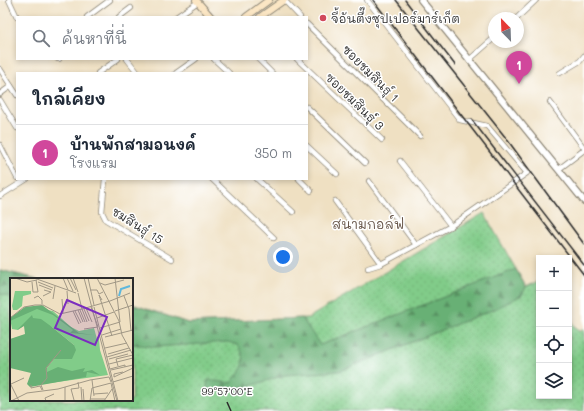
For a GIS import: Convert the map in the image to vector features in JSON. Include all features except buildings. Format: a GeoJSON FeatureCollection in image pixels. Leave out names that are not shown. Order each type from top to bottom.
{"type":"FeatureCollection","features":[{"type":"Feature","properties":{"kind":"main road"},"geometry":{"type":"LineString","coordinates":[[247,16],[269,0]]}},
{"type":"Feature","properties":{"kind":"main road"},"geometry":{"type":"LineString","coordinates":[[261,16],[284,0]]}},
{"type":"Feature","properties":{"kind":"main road"},"geometry":{"type":"LineString","coordinates":[[197,1],[210,16]]}},
{"type":"Feature","properties":{"kind":"street"},"geometry":{"type":"LineString","coordinates":[[9,0],[17,16]]}},
{"type":"Feature","properties":{"kind":"street"},"geometry":{"type":"LineString","coordinates":[[88,16],[110,0]]}},
{"type":"Feature","properties":{"kind":"street"},"geometry":{"type":"LineString","coordinates":[[284,0],[299,16]]}},
{"type":"Feature","properties":{"kind":"street"},"geometry":{"type":"LineString","coordinates":[[367,0],[460,120],[487,126],[527,173],[451,226],[381,264],[368,268]]}},
{"type":"Feature","properties":{"kind":"street"},"geometry":{"type":"LineString","coordinates":[[421,0],[584,201]]}},
{"type":"Feature","properties":{"kind":"street"},"geometry":{"type":"LineString","coordinates":[[523,12],[536,0]]}},
{"type":"Feature","properties":{"kind":"street"},"geometry":{"type":"LineString","coordinates":[[177,16],[197,1]]}},
{"type":"Feature","properties":{"kind":"street"},"geometry":{"type":"LineString","coordinates":[[120,16],[131,8]]}},
{"type":"Feature","properties":{"kind":"street","name":"ซอยชมสินธุ์ 1"},"geometry":{"type":"LineString","coordinates":[[308,25],[420,136]]}},
{"type":"Feature","properties":{"kind":"street"},"geometry":{"type":"LineString","coordinates":[[469,60],[488,43]]}},
{"type":"Feature","properties":{"kind":"street"},"geometry":{"type":"LineString","coordinates":[[560,73],[580,61],[584,56]]}},
{"type":"Feature","properties":{"kind":"street"},"geometry":{"type":"LineString","coordinates":[[99,72],[117,60]]}},
{"type":"Feature","properties":{"kind":"street"},"geometry":{"type":"LineString","coordinates":[[128,60],[137,72]]}},
{"type":"Feature","properties":{"kind":"street"},"geometry":{"type":"LineString","coordinates":[[178,72],[195,60]]}},
{"type":"Feature","properties":{"kind":"street"},"geometry":{"type":"LineString","coordinates":[[215,60],[228,72]]}},
{"type":"Feature","properties":{"kind":"street"},"geometry":{"type":"LineString","coordinates":[[259,60],[271,72]]}},
{"type":"Feature","properties":{"kind":"street","name":"ซอยชมสินธุ์ 3"},"geometry":{"type":"LineString","coordinates":[[298,60],[382,140]]}},
{"type":"Feature","properties":{"kind":"street"},"geometry":{"type":"LineString","coordinates":[[0,69],[16,94]]}},
{"type":"Feature","properties":{"kind":"street"},"geometry":{"type":"LineString","coordinates":[[182,69],[185,72]]}},
{"type":"Feature","properties":{"kind":"street"},"geometry":{"type":"LineString","coordinates":[[0,94],[11,86]]}},
{"type":"Feature","properties":{"kind":"street"},"geometry":{"type":"LineString","coordinates":[[0,100],[16,126]]}},
{"type":"Feature","properties":{"kind":"street"},"geometry":{"type":"LineString","coordinates":[[550,102],[584,149],[559,169]]}},
{"type":"Feature","properties":{"kind":"street"},"geometry":{"type":"LineString","coordinates":[[308,108],[365,163]]}},
{"type":"Feature","properties":{"kind":"street"},"geometry":{"type":"LineString","coordinates":[[0,145],[16,176]]}},
{"type":"Feature","properties":{"kind":"street"},"geometry":{"type":"LineString","coordinates":[[308,147],[337,174]]}},
{"type":"Feature","properties":{"kind":"street"},"geometry":{"type":"LineString","coordinates":[[400,161],[451,226]]}},
{"type":"Feature","properties":{"kind":"street"},"geometry":{"type":"LineString","coordinates":[[0,196],[18,180]]}},
{"type":"Feature","properties":{"kind":"street","name":"ชมสินธุ์ 15"},"geometry":{"type":"LineString","coordinates":[[105,180],[102,212],[106,220],[172,259]]}},
{"type":"Feature","properties":{"kind":"street"},"geometry":{"type":"LineString","coordinates":[[213,180],[274,238]]}},
{"type":"Feature","properties":{"kind":"street"},"geometry":{"type":"LineString","coordinates":[[258,180],[293,212]]}},
{"type":"Feature","properties":{"kind":"street"},"geometry":{"type":"LineString","coordinates":[[300,180],[312,190]]}},
{"type":"Feature","properties":{"kind":"street"},"geometry":{"type":"LineString","coordinates":[[369,181],[416,245]]}},
{"type":"Feature","properties":{"kind":"street"},"geometry":{"type":"LineString","coordinates":[[335,201],[381,264]]}},
{"type":"Feature","properties":{"kind":"green space"},"geometry":{"type":"Polygon","coordinates":[[[484,213],[526,287],[536,282],[536,399],[572,399],[572,323],[579,332],[584,329],[584,411],[0,411],[0,270],[33,278],[10,278],[10,401],[133,401],[133,304],[188,323],[308,318],[484,213]]]}},
{"type":"Feature","properties":{"kind":"green space"},"geometry":{"type":"Polygon","coordinates":[[[516,269],[526,287],[522,295],[497,308],[340,371],[285,375],[253,385],[206,393],[208,380],[231,383],[239,373],[244,361],[238,345],[228,342],[155,347],[133,344],[133,304],[188,323],[302,318],[320,345],[516,269]]]}},
{"type":"Feature","properties":{"kind":"green space"},"geometry":{"type":"Polygon","coordinates":[[[0,270],[33,278],[10,278],[10,297],[0,294],[0,270]]]}},
{"type":"Feature","properties":{"kind":"railway"},"geometry":{"type":"LineString","coordinates":[[373,0],[584,275]]}},
{"type":"Feature","properties":{"kind":"railway"},"geometry":{"type":"LineString","coordinates":[[396,0],[506,138],[584,244]]}},
{"type":"Feature","properties":{"kind":"railway"},"geometry":{"type":"LineString","coordinates":[[405,0],[455,65]]}},
{"type":"Feature","properties":{"kind":"railway"},"geometry":{"type":"LineString","coordinates":[[472,120],[584,265]]}},
{"type":"Feature","properties":{"kind":"place","name":"จี้อันตึ๊งซุปเปอร์มาร์เก็ต"},"geometry":{"type":"Point","coordinates":[323,18]}},
{"type":"Feature","properties":{"kind":"place","name":"บ้านพักสามอนงค์"},"geometry":{"type":"Point","coordinates":[519,84]}},
{"type":"Feature","properties":{"kind":"district","name":"สนามกอล์ฟ"},"geometry":{"type":"Point","coordinates":[368,223]}}]}
